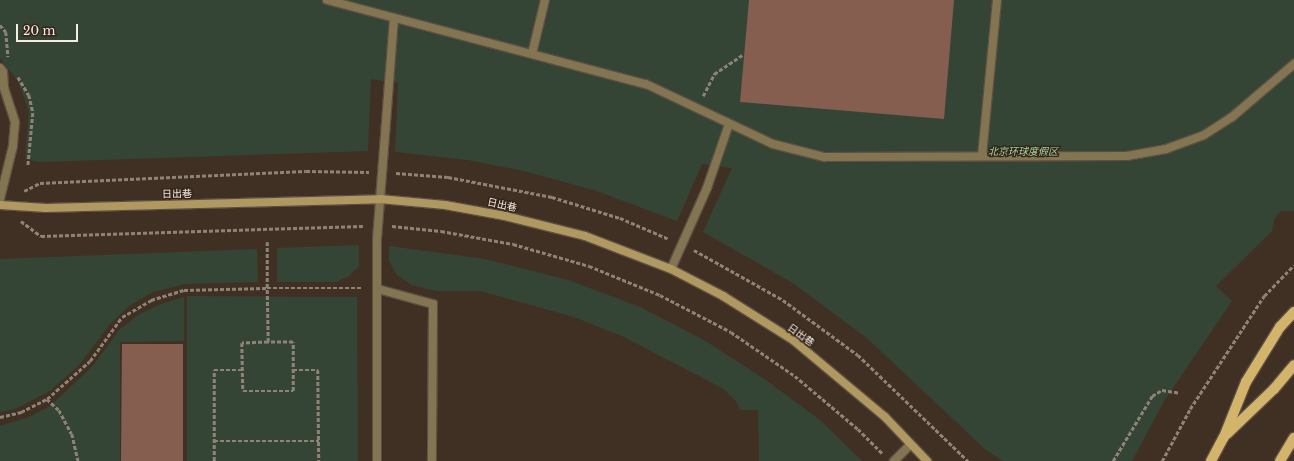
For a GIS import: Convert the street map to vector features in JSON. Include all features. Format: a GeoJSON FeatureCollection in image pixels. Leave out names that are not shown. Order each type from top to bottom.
{"type":"FeatureCollection","features":[{"type":"Feature","properties":{"kind":"main road"},"geometry":{"type":"LineString","coordinates":[[1211,461],[1224,437],[1246,382],[1280,327],[1294,312]]}},
{"type":"Feature","properties":{"kind":"main road"},"geometry":{"type":"LineString","coordinates":[[1224,437],[1274,389],[1294,365]]}},
{"type":"Feature","properties":{"kind":"main road"},"geometry":{"type":"LineString","coordinates":[[1280,461],[1294,438]]}},
{"type":"Feature","properties":{"kind":"street","name":"日出巷"},"geometry":{"type":"LineString","coordinates":[[0,205],[46,208],[380,199],[445,205],[505,216],[584,236],[671,269],[723,296],[793,340],[885,417],[910,445],[927,461]]}},
{"type":"Feature","properties":{"kind":"lane"},"geometry":{"type":"LineString","coordinates":[[328,0],[646,84],[773,144],[824,157],[1127,156],[1166,149],[1204,134],[1232,117],[1294,64]]}},
{"type":"Feature","properties":{"kind":"lane"},"geometry":{"type":"LineString","coordinates":[[532,54],[545,0]]}},
{"type":"Feature","properties":{"kind":"lane"},"geometry":{"type":"LineString","coordinates":[[982,156],[997,0]]}},
{"type":"Feature","properties":{"kind":"lane"},"geometry":{"type":"LineString","coordinates":[[377,461],[378,225],[394,18]]}},
{"type":"Feature","properties":{"kind":"lane"},"geometry":{"type":"LineString","coordinates":[[0,68],[3,72],[2,88],[15,122],[13,146],[0,199]]}},
{"type":"Feature","properties":{"kind":"lane"},"geometry":{"type":"LineString","coordinates":[[671,269],[707,188],[729,124]]}},
{"type":"Feature","properties":{"kind":"lane"},"geometry":{"type":"LineString","coordinates":[[378,289],[433,304],[432,461]]}},
{"type":"Feature","properties":{"kind":"lane"},"geometry":{"type":"LineString","coordinates":[[894,461],[910,445]]}},
{"type":"Feature","properties":{"kind":"path"},"geometry":{"type":"LineString","coordinates":[[697,108],[714,74],[742,55]]}},
{"type":"Feature","properties":{"kind":"path"},"geometry":{"type":"LineString","coordinates":[[20,194],[40,183],[306,171],[381,172],[448,177],[552,197],[620,218],[682,244],[783,300],[858,355],[968,461]]}},
{"type":"Feature","properties":{"kind":"path"},"geometry":{"type":"LineString","coordinates":[[18,218],[41,236],[378,225],[441,231],[513,244],[589,266],[660,295],[731,332],[795,376],[858,429],[884,456]]}},
{"type":"Feature","properties":{"kind":"path"},"geometry":{"type":"LineString","coordinates":[[266,242],[268,342]]}},
{"type":"Feature","properties":{"kind":"path"},"geometry":{"type":"LineString","coordinates":[[1162,461],[1190,409],[1264,296],[1294,265]]}},
{"type":"Feature","properties":{"kind":"path"},"geometry":{"type":"LineString","coordinates":[[0,417],[21,412],[47,399],[90,361],[105,338],[122,317],[151,300],[184,290],[267,288],[378,289]]}},
{"type":"Feature","properties":{"kind":"path"},"geometry":{"type":"LineString","coordinates":[[268,342],[293,342],[293,391],[242,391],[242,343],[268,342]]}},
{"type":"Feature","properties":{"kind":"path"},"geometry":{"type":"LineString","coordinates":[[214,461],[214,370],[242,370]]}},
{"type":"Feature","properties":{"kind":"path"},"geometry":{"type":"LineString","coordinates":[[293,370],[318,370],[319,461]]}},
{"type":"Feature","properties":{"kind":"path"},"geometry":{"type":"LineString","coordinates":[[1113,461],[1152,396],[1162,390],[1180,393]]}},
{"type":"Feature","properties":{"kind":"path"},"geometry":{"type":"LineString","coordinates":[[47,399],[59,410],[72,434],[78,461]]}},
{"type":"Feature","properties":{"kind":"path"},"geometry":{"type":"LineString","coordinates":[[214,441],[319,441]]}},
{"type":"Feature","properties":{"kind":"green space","name":"北京环球度假区"},"geometry":{"type":"Polygon","coordinates":[[[0,0],[1294,0],[1294,211],[1281,211],[1274,219],[1272,231],[1216,286],[1232,301],[1164,401],[1132,461],[1003,461],[986,450],[868,339],[793,283],[703,232],[732,168],[702,164],[677,221],[597,191],[524,171],[468,160],[395,152],[398,83],[371,79],[368,151],[39,162],[25,159],[29,112],[18,81],[0,58],[0,0]]]}},
{"type":"Feature","properties":{"kind":"green space"},"geometry":{"type":"Polygon","coordinates":[[[359,245],[359,266],[349,276],[337,282],[277,282],[277,248],[359,245]]]}},
{"type":"Feature","properties":{"kind":"green space"},"geometry":{"type":"Polygon","coordinates":[[[389,246],[485,259],[568,280],[640,307],[704,340],[767,381],[820,420],[862,461],[759,461],[758,410],[740,410],[736,401],[722,388],[624,337],[574,317],[480,291],[436,291],[412,285],[397,275],[389,261],[389,246]]]}},
{"type":"Feature","properties":{"kind":"green space"},"geometry":{"type":"Polygon","coordinates":[[[257,249],[258,282],[185,284],[153,292],[129,306],[110,324],[80,364],[50,391],[15,409],[0,412],[0,259],[257,249]]]}},
{"type":"Feature","properties":{"kind":"green space"},"geometry":{"type":"Polygon","coordinates":[[[187,296],[357,297],[358,461],[187,461],[187,296]]]}},
{"type":"Feature","properties":{"kind":"green space"},"geometry":{"type":"Polygon","coordinates":[[[184,297],[184,341],[120,342],[120,461],[0,461],[0,426],[29,417],[50,406],[92,367],[120,329],[140,314],[161,304],[184,297]]]}},
{"type":"Feature","properties":{"kind":"building"},"geometry":{"type":"Polygon","coordinates":[[[749,0],[954,0],[944,119],[740,102],[749,0]]]}},
{"type":"Feature","properties":{"kind":"building"},"geometry":{"type":"Polygon","coordinates":[[[122,344],[183,344],[183,461],[121,461],[122,344]]]}}]}
